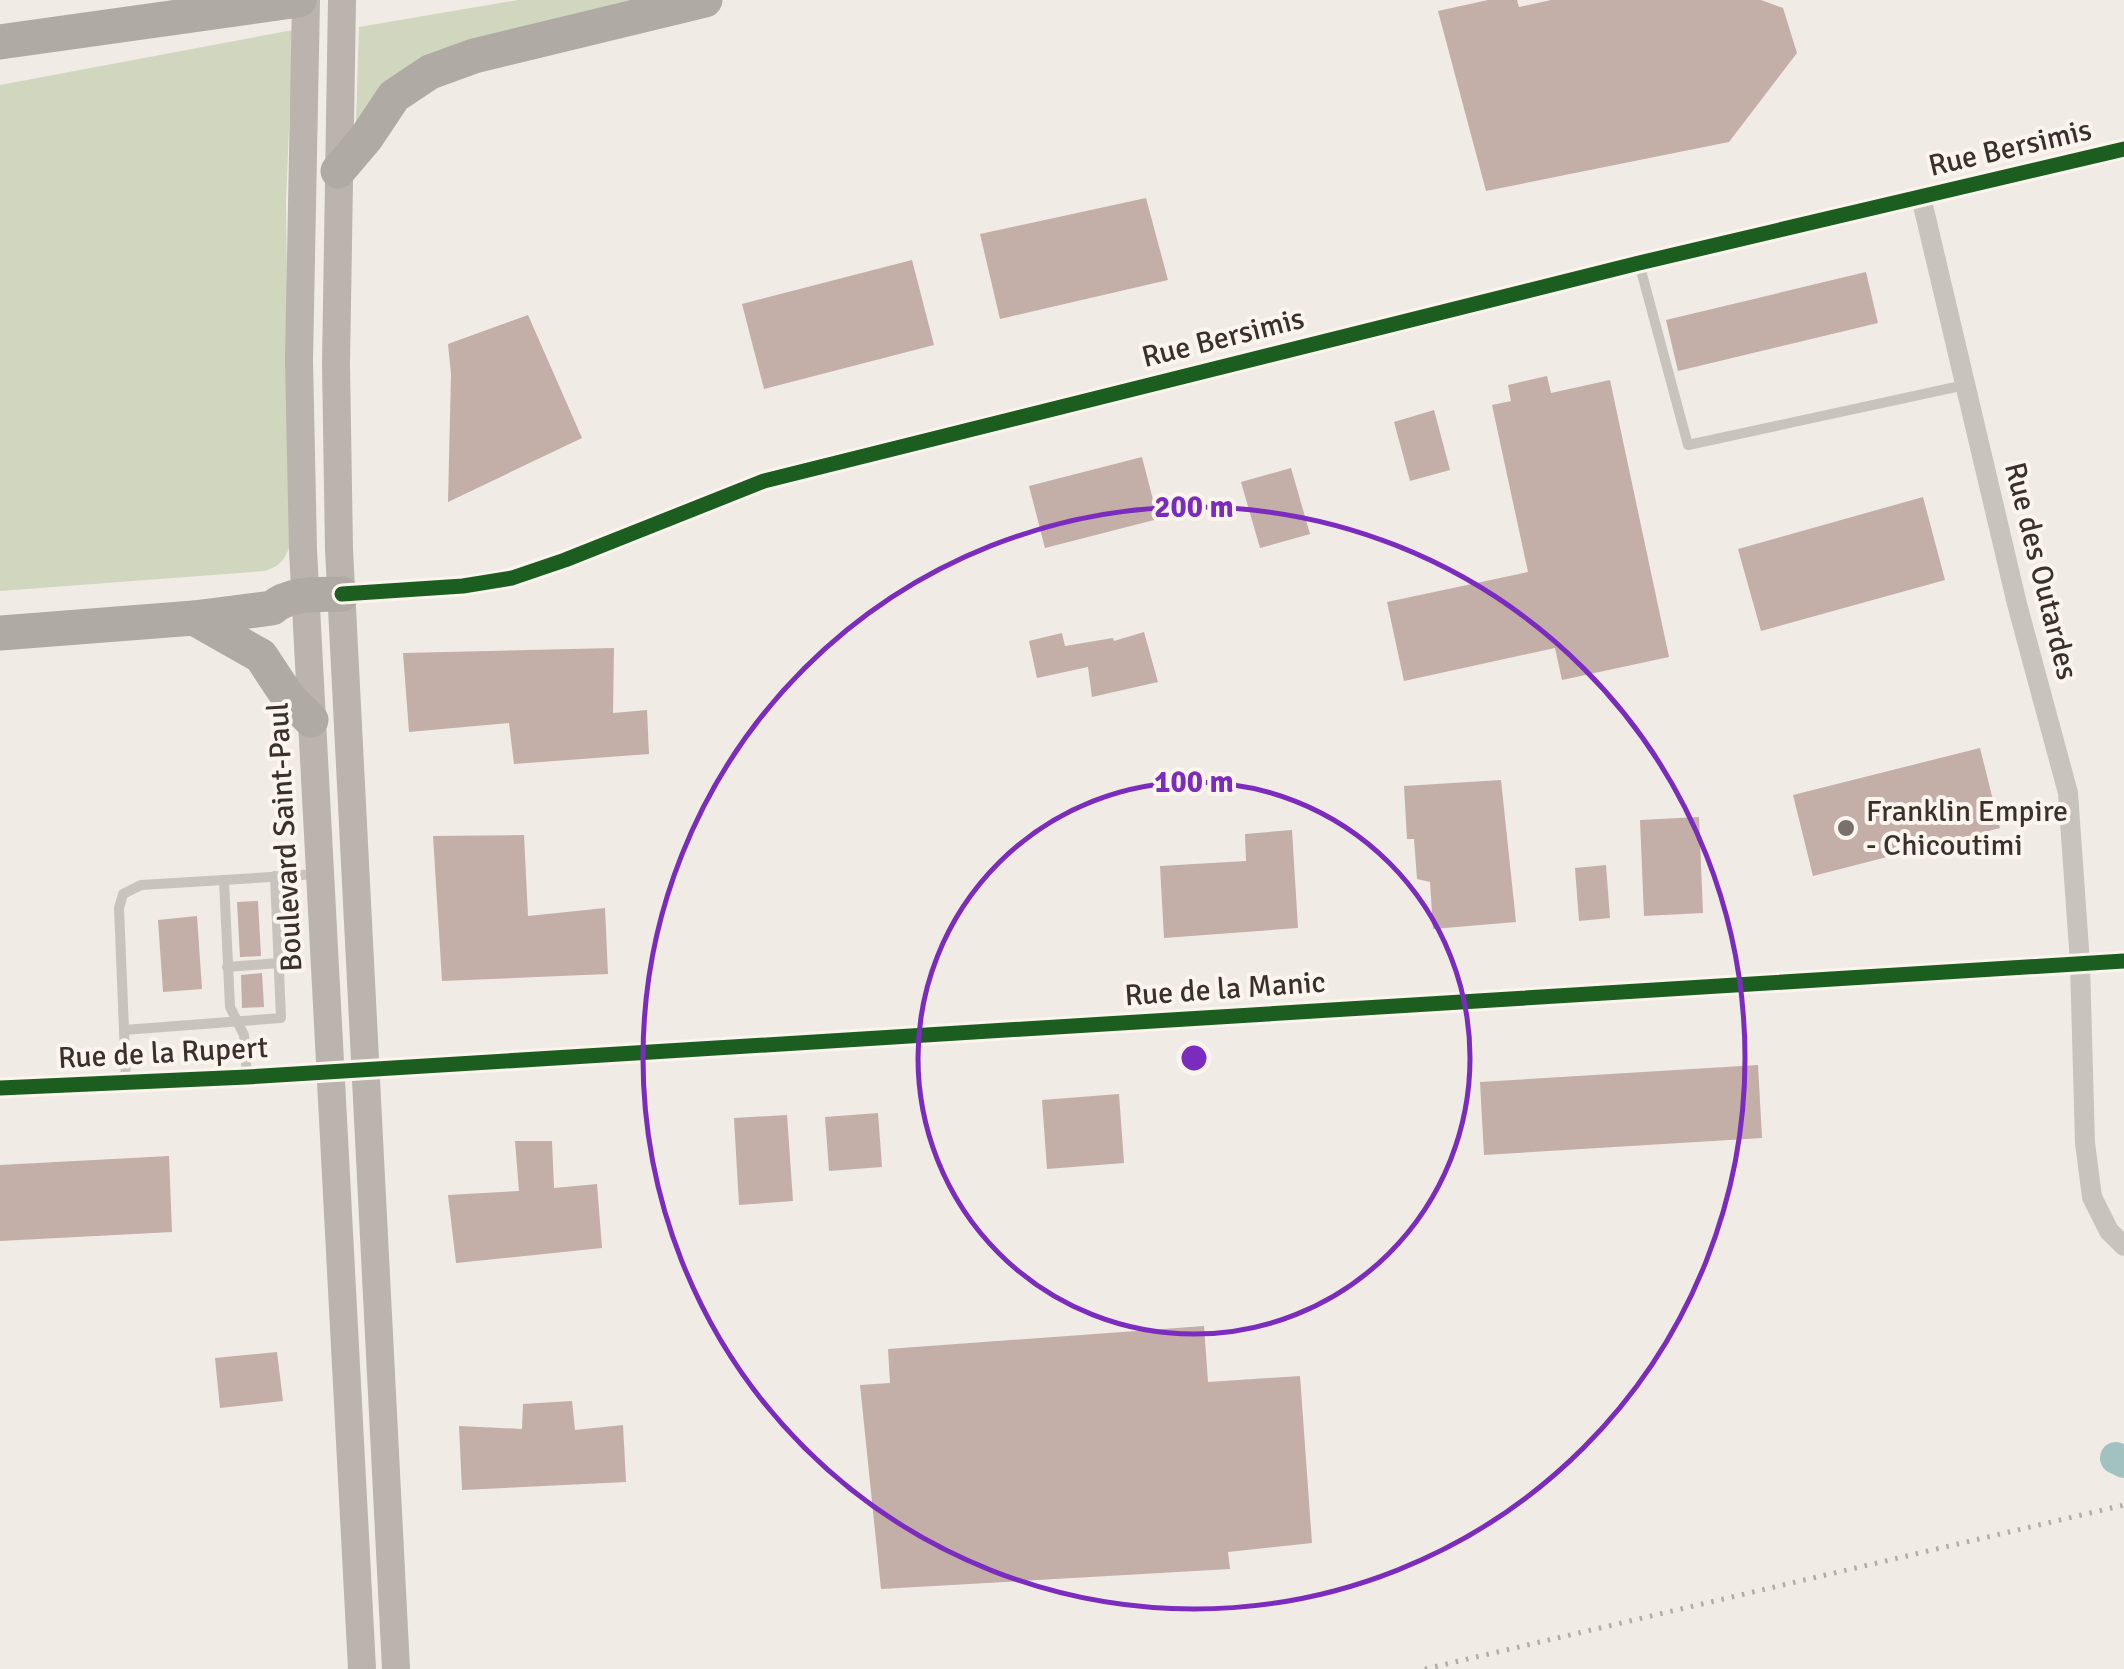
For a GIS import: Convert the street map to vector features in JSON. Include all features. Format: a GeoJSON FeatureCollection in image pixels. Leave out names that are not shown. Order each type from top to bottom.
{"type":"FeatureCollection","features":[{"type":"Feature","properties":{"kind":"highway"},"geometry":{"type":"LineString","coordinates":[[338,171],[394,96],[430,72],[474,56],[705,0]]}},
{"type":"Feature","properties":{"kind":"highway"},"geometry":{"type":"LineString","coordinates":[[0,42],[291,1]]}},
{"type":"Feature","properties":{"kind":"highway"},"geometry":{"type":"LineString","coordinates":[[0,59],[219,12]]}},
{"type":"Feature","properties":{"kind":"highway"},"geometry":{"type":"LineString","coordinates":[[0,611],[263,588],[294,598]]}},
{"type":"Feature","properties":{"kind":"highway"},"geometry":{"type":"LineString","coordinates":[[0,633],[194,618],[272,608],[294,598],[342,594]]}},
{"type":"Feature","properties":{"kind":"highway"},"geometry":{"type":"LineString","coordinates":[[194,618],[254,650],[310,720]]}},
{"type":"Feature","properties":{"kind":"main road"},"geometry":{"type":"LineString","coordinates":[[342,0],[336,405],[342,594],[396,1669]]}},
{"type":"Feature","properties":{"kind":"main road","name":"Boulevard Saint-Paul"},"geometry":{"type":"LineString","coordinates":[[291,1],[299,360],[294,598],[310,720],[362,1669]]}},
{"type":"Feature","properties":{"kind":"street","name":"Rue Bersimis"},"geometry":{"type":"LineString","coordinates":[[342,594],[463,586],[512,578],[764,480],[1640,263],[2124,149]]}},
{"type":"Feature","properties":{"kind":"street","name":"Rue des Outardes"},"geometry":{"type":"LineString","coordinates":[[1921,197],[2016,604],[2068,793],[2080,963],[2085,1143],[2092,1197],[2109,1231],[2124,1246]]}},
{"type":"Feature","properties":{"kind":"street","name":"Rue de la Manic"},"geometry":{"type":"LineString","coordinates":[[329,1072],[2124,960]]}},
{"type":"Feature","properties":{"kind":"street","name":"Rue de la Rupert"},"geometry":{"type":"LineString","coordinates":[[0,1088],[329,1072]]}},
{"type":"Feature","properties":{"kind":"lane"},"geometry":{"type":"LineString","coordinates":[[1640,263],[1688,446],[1965,384]]}},
{"type":"Feature","properties":{"kind":"lane"},"geometry":{"type":"LineString","coordinates":[[126,1084],[119,908],[123,894],[141,885],[319,874]]}},
{"type":"Feature","properties":{"kind":"lane"},"geometry":{"type":"LineString","coordinates":[[124,1030],[281,1018],[276,876]]}},
{"type":"Feature","properties":{"kind":"lane"},"geometry":{"type":"LineString","coordinates":[[224,880],[230,1007],[244,1035],[246,1077]]}},
{"type":"Feature","properties":{"kind":"lane"},"geometry":{"type":"LineString","coordinates":[[226,967],[279,963]]}},
{"type":"Feature","properties":{"kind":"green space"},"geometry":{"type":"Polygon","coordinates":[[[518,0],[666,0],[497,40],[356,122],[359,27],[518,0]]]}},
{"type":"Feature","properties":{"kind":"green space"},"geometry":{"type":"Polygon","coordinates":[[[293,30],[286,201],[290,545],[286,555],[278,565],[265,571],[0,591],[0,85],[293,30]]]}},
{"type":"Feature","properties":{"kind":"building"},"geometry":{"type":"Polygon","coordinates":[[[1488,0],[1517,0],[1519,7],[1551,0],[1761,0],[1783,8],[1797,53],[1729,142],[1486,191],[1438,11],[1488,0]]]}},
{"type":"Feature","properties":{"kind":"building"},"geometry":{"type":"Polygon","coordinates":[[[1146,198],[1168,280],[1000,319],[980,234],[1146,198]]]}},
{"type":"Feature","properties":{"kind":"building"},"geometry":{"type":"Polygon","coordinates":[[[912,260],[934,345],[764,389],[742,304],[912,260]]]}},
{"type":"Feature","properties":{"kind":"building"},"geometry":{"type":"Polygon","coordinates":[[[1866,272],[1878,323],[1678,371],[1666,320],[1866,272]]]}},
{"type":"Feature","properties":{"kind":"building"},"geometry":{"type":"Polygon","coordinates":[[[528,315],[582,438],[448,502],[448,344],[528,315]]]}},
{"type":"Feature","properties":{"kind":"building"},"geometry":{"type":"Polygon","coordinates":[[[1547,376],[1551,393],[1610,380],[1669,657],[1562,680],[1555,648],[1404,681],[1387,602],[1528,572],[1492,405],[1511,401],[1508,385],[1547,376]]]}},
{"type":"Feature","properties":{"kind":"building"},"geometry":{"type":"Polygon","coordinates":[[[1434,410],[1450,470],[1410,481],[1394,422],[1434,410]]]}},
{"type":"Feature","properties":{"kind":"building"},"geometry":{"type":"Polygon","coordinates":[[[1142,457],[1158,519],[1045,548],[1029,486],[1142,457]]]}},
{"type":"Feature","properties":{"kind":"building"},"geometry":{"type":"Polygon","coordinates":[[[1291,468],[1310,534],[1260,548],[1241,482],[1291,468]]]}},
{"type":"Feature","properties":{"kind":"building"},"geometry":{"type":"Polygon","coordinates":[[[1923,497],[1945,580],[1761,631],[1738,549],[1923,497]]]}},
{"type":"Feature","properties":{"kind":"building"},"geometry":{"type":"Polygon","coordinates":[[[1144,632],[1158,682],[1092,697],[1088,667],[1037,678],[1029,641],[1062,633],[1065,646],[1113,638],[1114,641],[1144,632]]]}},
{"type":"Feature","properties":{"kind":"building"},"geometry":{"type":"Polygon","coordinates":[[[614,648],[613,713],[647,710],[649,754],[514,764],[509,723],[409,732],[403,653],[614,648]]]}},
{"type":"Feature","properties":{"kind":"building"},"geometry":{"type":"Polygon","coordinates":[[[1980,748],[2000,828],[1813,876],[1793,795],[1980,748]]]}},
{"type":"Feature","properties":{"kind":"building"},"geometry":{"type":"Polygon","coordinates":[[[1501,780],[1516,922],[1433,929],[1430,882],[1417,879],[1414,839],[1407,839],[1404,786],[1501,780]]]}},
{"type":"Feature","properties":{"kind":"building"},"geometry":{"type":"Polygon","coordinates":[[[1699,817],[1703,913],[1644,916],[1640,820],[1699,817]]]}},
{"type":"Feature","properties":{"kind":"building"},"geometry":{"type":"Polygon","coordinates":[[[1292,830],[1298,928],[1164,938],[1160,866],[1246,861],[1245,834],[1292,830]]]}},
{"type":"Feature","properties":{"kind":"building"},"geometry":{"type":"Polygon","coordinates":[[[524,835],[528,916],[605,908],[608,974],[442,981],[433,836],[524,835]]]}},
{"type":"Feature","properties":{"kind":"building"},"geometry":{"type":"Polygon","coordinates":[[[1606,865],[1610,918],[1579,921],[1575,868],[1606,865]]]}},
{"type":"Feature","properties":{"kind":"building"},"geometry":{"type":"Polygon","coordinates":[[[258,901],[261,956],[240,957],[237,902],[258,901]]]}},
{"type":"Feature","properties":{"kind":"building"},"geometry":{"type":"Polygon","coordinates":[[[197,916],[202,989],[163,992],[158,920],[197,916]]]}},
{"type":"Feature","properties":{"kind":"building"},"geometry":{"type":"Polygon","coordinates":[[[262,973],[264,1007],[242,1008],[241,975],[262,973]]]}},
{"type":"Feature","properties":{"kind":"building"},"geometry":{"type":"Polygon","coordinates":[[[1758,1065],[1762,1138],[1484,1155],[1480,1082],[1758,1065]]]}},
{"type":"Feature","properties":{"kind":"building"},"geometry":{"type":"Polygon","coordinates":[[[1119,1094],[1124,1163],[1047,1169],[1042,1100],[1119,1094]]]}},
{"type":"Feature","properties":{"kind":"building"},"geometry":{"type":"Polygon","coordinates":[[[878,1113],[882,1167],[829,1171],[825,1117],[878,1113]]]}},
{"type":"Feature","properties":{"kind":"building"},"geometry":{"type":"Polygon","coordinates":[[[787,1115],[793,1201],[739,1205],[734,1118],[787,1115]]]}},
{"type":"Feature","properties":{"kind":"building"},"geometry":{"type":"Polygon","coordinates":[[[515,1141],[552,1141],[554,1188],[597,1184],[602,1248],[456,1263],[448,1195],[519,1191],[515,1141]]]}},
{"type":"Feature","properties":{"kind":"building"},"geometry":{"type":"Polygon","coordinates":[[[169,1156],[172,1232],[0,1241],[0,1165],[169,1156]]]}},
{"type":"Feature","properties":{"kind":"building"},"geometry":{"type":"Polygon","coordinates":[[[1204,1326],[1208,1382],[1300,1376],[1312,1543],[1228,1552],[1230,1569],[881,1589],[860,1385],[890,1383],[888,1349],[1204,1326]]]}},
{"type":"Feature","properties":{"kind":"building"},"geometry":{"type":"Polygon","coordinates":[[[277,1352],[283,1401],[220,1408],[215,1358],[277,1352]]]}},
{"type":"Feature","properties":{"kind":"building"},"geometry":{"type":"Polygon","coordinates":[[[572,1401],[575,1430],[623,1425],[626,1482],[462,1490],[459,1426],[522,1429],[523,1404],[572,1401]]]}},
{"type":"Feature","properties":{"kind":"waterway"},"geometry":{"type":"LineString","coordinates":[[2116,1458],[2124,1462]]}},
{"type":"Feature","properties":{"kind":"railway"},"geometry":{"type":"LineString","coordinates":[[1425,1669],[2124,1505]]}},
{"type":"Feature","properties":{"kind":"cycle path"},"geometry":{"type":"LineString","coordinates":[[342,594],[463,586],[512,578],[764,481],[1639,263],[2124,149]]}},
{"type":"Feature","properties":{"kind":"cycle path"},"geometry":{"type":"LineString","coordinates":[[0,1088],[247,1077],[2124,961]]}},
{"type":"Feature","properties":{"kind":"place","name":"Franklin Empire - Chicoutimi"},"geometry":{"type":"Point","coordinates":[1846,828]}}]}
